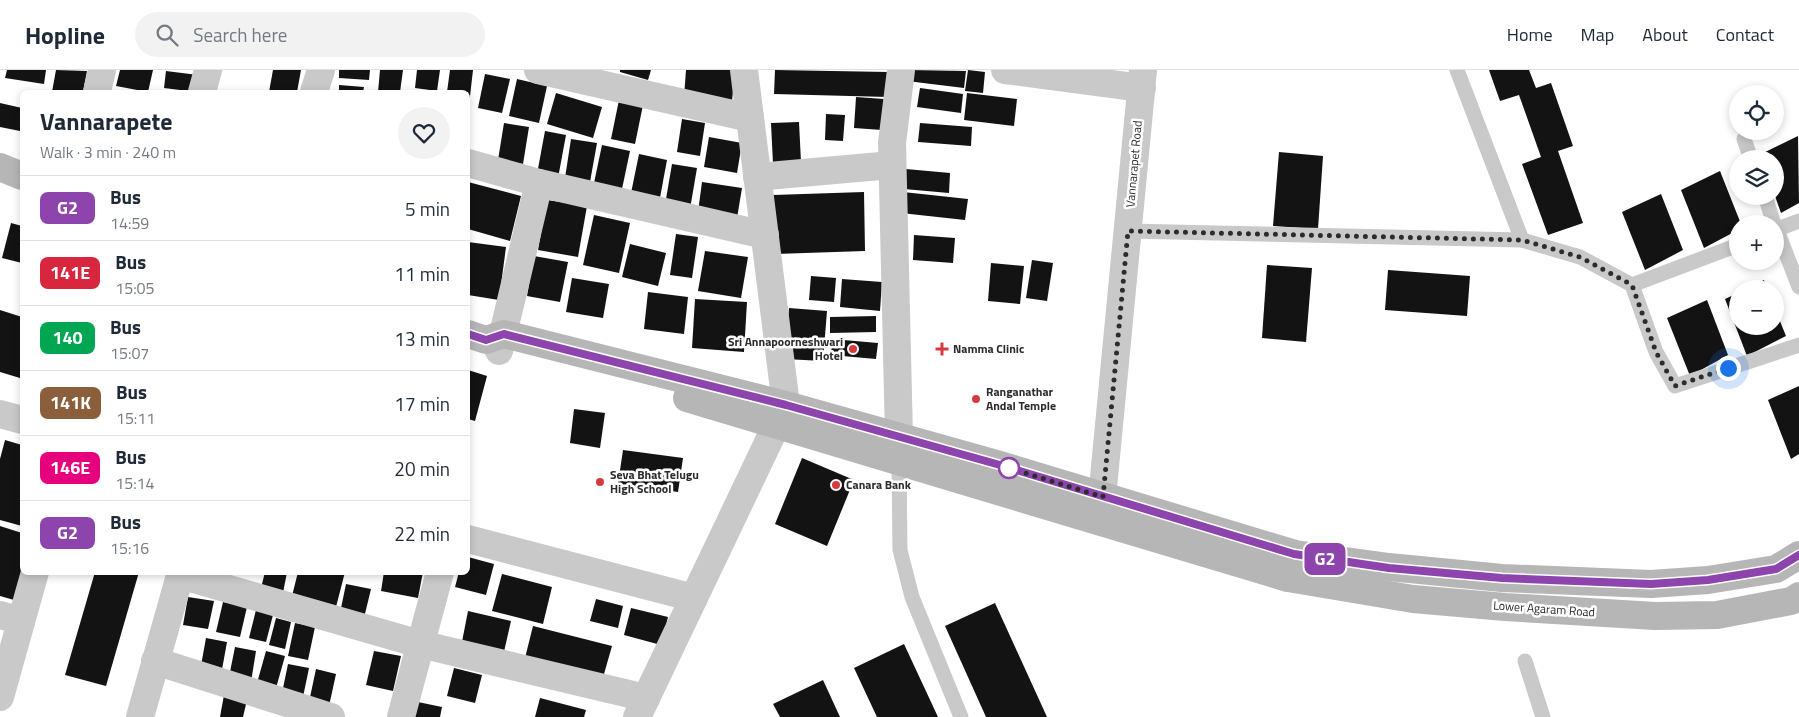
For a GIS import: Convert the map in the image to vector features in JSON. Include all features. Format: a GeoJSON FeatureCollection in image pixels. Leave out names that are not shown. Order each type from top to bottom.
{"type":"FeatureCollection","features":[{"type":"Feature","properties":{"kind":"main road"},"geometry":{"type":"LineString","coordinates":[[0,167],[20,175]]}},
{"type":"Feature","properties":{"kind":"main road"},"geometry":{"type":"LineString","coordinates":[[489,340],[781,415],[899,449],[1000,465],[1101,509],[1180,519],[1294,554],[1389,568],[1502,578],[1651,584],[1708,580],[1776,569],[1799,555]]}},
{"type":"Feature","properties":{"kind":"main road","name":"Lower Agaram Road"},"geometry":{"type":"LineString","coordinates":[[1101,509],[1288,578],[1413,599],[1505,607],[1655,616],[1717,616],[1790,601],[1799,596]]}},
{"type":"Feature","properties":{"kind":"street"},"geometry":{"type":"LineString","coordinates":[[97,90],[102,70]]}},
{"type":"Feature","properties":{"kind":"street"},"geometry":{"type":"LineString","coordinates":[[203,90],[208,70]]}},
{"type":"Feature","properties":{"kind":"street"},"geometry":{"type":"LineString","coordinates":[[315,90],[321,70]]}},
{"type":"Feature","properties":{"kind":"street"},"geometry":{"type":"LineString","coordinates":[[538,70],[750,118]]}},
{"type":"Feature","properties":{"kind":"street"},"geometry":{"type":"LineString","coordinates":[[184,575],[642,707],[781,415],[764,235],[744,70]]}},
{"type":"Feature","properties":{"kind":"street"},"geometry":{"type":"LineString","coordinates":[[899,449],[892,143],[901,70]]}},
{"type":"Feature","properties":{"kind":"street"},"geometry":{"type":"LineString","coordinates":[[1005,70],[1142,79]]}},
{"type":"Feature","properties":{"kind":"street","name":"Vannarapet Road"},"geometry":{"type":"LineString","coordinates":[[1101,509],[1142,79]]}},
{"type":"Feature","properties":{"kind":"street"},"geometry":{"type":"LineString","coordinates":[[470,164],[539,183],[764,235]]}},
{"type":"Feature","properties":{"kind":"street"},"geometry":{"type":"LineString","coordinates":[[757,177],[892,165]]}},
{"type":"Feature","properties":{"kind":"street"},"geometry":{"type":"LineString","coordinates":[[489,340],[539,183]]}},
{"type":"Feature","properties":{"kind":"street"},"geometry":{"type":"LineString","coordinates":[[0,414],[20,419]]}},
{"type":"Feature","properties":{"kind":"street"},"geometry":{"type":"LineString","coordinates":[[470,540],[694,598]]}},
{"type":"Feature","properties":{"kind":"street"},"geometry":{"type":"LineString","coordinates":[[0,697],[11,618],[33,575]]}},
{"type":"Feature","properties":{"kind":"street"},"geometry":{"type":"LineString","coordinates":[[140,717],[181,575]]}},
{"type":"Feature","properties":{"kind":"street"},"geometry":{"type":"LineString","coordinates":[[401,717],[439,575]]}},
{"type":"Feature","properties":{"kind":"street"},"geometry":{"type":"LineString","coordinates":[[155,661],[331,717]]}},
{"type":"Feature","properties":{"kind":"lane"},"geometry":{"type":"LineString","coordinates":[[1457,70],[1522,240]]}},
{"type":"Feature","properties":{"kind":"lane"},"geometry":{"type":"LineString","coordinates":[[1784,225],[1799,221]]}},
{"type":"Feature","properties":{"kind":"lane"},"geometry":{"type":"LineString","coordinates":[[1128,231],[1522,240],[1580,257],[1632,285],[1656,352],[1675,386],[1799,345]]}},
{"type":"Feature","properties":{"kind":"lane"},"geometry":{"type":"LineString","coordinates":[[1632,285],[1729,247]]}},
{"type":"Feature","properties":{"kind":"lane"},"geometry":{"type":"LineString","coordinates":[[1784,250],[1799,287]]}},
{"type":"Feature","properties":{"kind":"lane"},"geometry":{"type":"LineString","coordinates":[[899,449],[900,550],[912,596],[962,717]]}},
{"type":"Feature","properties":{"kind":"lane"},"geometry":{"type":"LineString","coordinates":[[1525,661],[1543,717]]}},
{"type":"Feature","properties":{"kind":"building"},"geometry":{"type":"Polygon","coordinates":[[[7,70],[46,70],[44,84],[5,78],[7,70]]]}},
{"type":"Feature","properties":{"kind":"building"},"geometry":{"type":"Polygon","coordinates":[[[56,70],[87,71],[83,90],[52,90],[56,70]]]}},
{"type":"Feature","properties":{"kind":"building"},"geometry":{"type":"Polygon","coordinates":[[[120,70],[153,70],[148,90],[116,86],[120,70]]]}},
{"type":"Feature","properties":{"kind":"building"},"geometry":{"type":"Polygon","coordinates":[[[273,70],[301,70],[297,90],[269,90],[273,70]]]}},
{"type":"Feature","properties":{"kind":"building"},"geometry":{"type":"Polygon","coordinates":[[[339,70],[370,70],[369,80],[339,78],[339,70]]]}},
{"type":"Feature","properties":{"kind":"building"},"geometry":{"type":"Polygon","coordinates":[[[380,70],[403,70],[400,90],[378,90],[380,70]]]}},
{"type":"Feature","properties":{"kind":"building"},"geometry":{"type":"Polygon","coordinates":[[[417,70],[440,70],[437,90],[415,88],[417,70]]]}},
{"type":"Feature","properties":{"kind":"building"},"geometry":{"type":"Polygon","coordinates":[[[450,70],[473,70],[470,96],[470,90],[447,90],[450,70]]]}},
{"type":"Feature","properties":{"kind":"building"},"geometry":{"type":"Polygon","coordinates":[[[620,70],[651,70],[648,80],[620,72],[620,70]]]}},
{"type":"Feature","properties":{"kind":"building"},"geometry":{"type":"Polygon","coordinates":[[[686,70],[735,70],[732,101],[684,97],[686,70]]]}},
{"type":"Feature","properties":{"kind":"building"},"geometry":{"type":"Polygon","coordinates":[[[775,70],[889,72],[888,97],[774,94],[775,70]]]}},
{"type":"Feature","properties":{"kind":"building"},"geometry":{"type":"Polygon","coordinates":[[[908,70],[966,71],[964,88],[907,81],[908,70]]]}},
{"type":"Feature","properties":{"kind":"building"},"geometry":{"type":"Polygon","coordinates":[[[968,70],[985,72],[983,93],[965,91],[968,70]]]}},
{"type":"Feature","properties":{"kind":"building"},"geometry":{"type":"Polygon","coordinates":[[[1489,70],[1529,70],[1536,88],[1551,83],[1573,146],[1558,151],[1583,223],[1548,235],[1522,164],[1541,157],[1519,95],[1500,101],[1489,70]]]}},
{"type":"Feature","properties":{"kind":"building"},"geometry":{"type":"Polygon","coordinates":[[[166,71],[198,75],[196,90],[164,88],[166,71]]]}},
{"type":"Feature","properties":{"kind":"building"},"geometry":{"type":"Polygon","coordinates":[[[485,74],[510,79],[502,113],[478,108],[485,74]]]}},
{"type":"Feature","properties":{"kind":"building"},"geometry":{"type":"Polygon","coordinates":[[[517,79],[547,86],[539,123],[509,116],[517,79]]]}},
{"type":"Feature","properties":{"kind":"building"},"geometry":{"type":"Polygon","coordinates":[[[339,85],[364,87],[363,90],[339,90],[339,85]]]}},
{"type":"Feature","properties":{"kind":"building"},"geometry":{"type":"Polygon","coordinates":[[[920,88],[963,94],[961,113],[917,107],[920,88]]]}},
{"type":"Feature","properties":{"kind":"building"},"geometry":{"type":"Polygon","coordinates":[[[556,93],[602,107],[593,138],[547,124],[556,93]]]}},
{"type":"Feature","properties":{"kind":"building"},"geometry":{"type":"Polygon","coordinates":[[[967,93],[1017,99],[1014,126],[964,120],[967,93]]]}},
{"type":"Feature","properties":{"kind":"building"},"geometry":{"type":"Polygon","coordinates":[[[856,97],[884,99],[882,130],[854,128],[856,97]]]}},
{"type":"Feature","properties":{"kind":"building"},"geometry":{"type":"Polygon","coordinates":[[[619,100],[643,105],[635,144],[611,139],[619,100]]]}},
{"type":"Feature","properties":{"kind":"building"},"geometry":{"type":"Polygon","coordinates":[[[0,103],[20,108],[20,131],[0,127],[0,103]]]}},
{"type":"Feature","properties":{"kind":"building"},"geometry":{"type":"Polygon","coordinates":[[[826,114],[845,115],[843,141],[825,140],[826,114]]]}},
{"type":"Feature","properties":{"kind":"building"},"geometry":{"type":"Polygon","coordinates":[[[682,119],[705,123],[700,156],[677,152],[682,119]]]}},
{"type":"Feature","properties":{"kind":"building"},"geometry":{"type":"Polygon","coordinates":[[[799,122],[801,162],[773,164],[771,123],[799,122]]]}},
{"type":"Feature","properties":{"kind":"building"},"geometry":{"type":"Polygon","coordinates":[[[504,123],[529,127],[523,164],[498,160],[504,123]]]}},
{"type":"Feature","properties":{"kind":"building"},"geometry":{"type":"Polygon","coordinates":[[[920,123],[972,127],[971,146],[918,142],[920,123]]]}},
{"type":"Feature","properties":{"kind":"building"},"geometry":{"type":"Polygon","coordinates":[[[545,131],[566,135],[558,178],[537,174],[545,131]]]}},
{"type":"Feature","properties":{"kind":"building"},"geometry":{"type":"Polygon","coordinates":[[[1798,136],[1799,203],[1781,213],[1778,205],[1784,205],[1784,150],[1769,150],[1798,136]]]}},
{"type":"Feature","properties":{"kind":"building"},"geometry":{"type":"Polygon","coordinates":[[[709,137],[742,143],[737,173],[704,167],[709,137]]]}},
{"type":"Feature","properties":{"kind":"building"},"geometry":{"type":"Polygon","coordinates":[[[571,139],[597,143],[590,182],[565,178],[571,139]]]}},
{"type":"Feature","properties":{"kind":"building"},"geometry":{"type":"Polygon","coordinates":[[[602,145],[630,151],[622,189],[594,183],[602,145]]]}},
{"type":"Feature","properties":{"kind":"building"},"geometry":{"type":"Polygon","coordinates":[[[1279,152],[1323,156],[1318,229],[1273,226],[1279,152]]]}},
{"type":"Feature","properties":{"kind":"building"},"geometry":{"type":"Polygon","coordinates":[[[639,154],[667,160],[659,203],[630,198],[639,154]]]}},
{"type":"Feature","properties":{"kind":"building"},"geometry":{"type":"Polygon","coordinates":[[[672,164],[697,168],[690,209],[665,205],[672,164]]]}},
{"type":"Feature","properties":{"kind":"building"},"geometry":{"type":"Polygon","coordinates":[[[906,169],[950,173],[949,193],[904,189],[906,169]]]}},
{"type":"Feature","properties":{"kind":"building"},"geometry":{"type":"Polygon","coordinates":[[[1720,171],[1729,194],[1729,205],[1733,205],[1737,215],[1729,215],[1729,235],[1704,248],[1681,190],[1720,171]]]}},
{"type":"Feature","properties":{"kind":"building"},"geometry":{"type":"Polygon","coordinates":[[[702,182],[742,188],[737,218],[698,212],[702,182]]]}},
{"type":"Feature","properties":{"kind":"building"},"geometry":{"type":"Polygon","coordinates":[[[470,183],[521,196],[510,241],[470,230],[470,183]]]}},
{"type":"Feature","properties":{"kind":"building"},"geometry":{"type":"Polygon","coordinates":[[[864,192],[865,251],[775,254],[773,195],[864,192]]]}},
{"type":"Feature","properties":{"kind":"building"},"geometry":{"type":"Polygon","coordinates":[[[903,192],[968,199],[965,220],[901,213],[903,192]]]}},
{"type":"Feature","properties":{"kind":"building"},"geometry":{"type":"Polygon","coordinates":[[[1661,194],[1683,250],[1645,270],[1622,212],[1661,194]]]}},
{"type":"Feature","properties":{"kind":"building"},"geometry":{"type":"Polygon","coordinates":[[[547,200],[587,206],[578,257],[538,250],[547,200]]]}},
{"type":"Feature","properties":{"kind":"building"},"geometry":{"type":"Polygon","coordinates":[[[594,215],[630,223],[619,273],[583,265],[594,215]]]}},
{"type":"Feature","properties":{"kind":"building"},"geometry":{"type":"Polygon","coordinates":[[[11,223],[20,225],[20,262],[2,258],[11,223]]]}},
{"type":"Feature","properties":{"kind":"building"},"geometry":{"type":"Polygon","coordinates":[[[676,234],[698,237],[692,278],[670,275],[676,234]]]}},
{"type":"Feature","properties":{"kind":"building"},"geometry":{"type":"Polygon","coordinates":[[[914,235],[955,238],[953,263],[913,260],[914,235]]]}},
{"type":"Feature","properties":{"kind":"building"},"geometry":{"type":"Polygon","coordinates":[[[470,242],[506,247],[499,300],[470,295],[470,242]]]}},
{"type":"Feature","properties":{"kind":"building"},"geometry":{"type":"Polygon","coordinates":[[[630,244],[666,253],[658,286],[622,277],[630,244]]]}},
{"type":"Feature","properties":{"kind":"building"},"geometry":{"type":"Polygon","coordinates":[[[705,251],[748,257],[741,298],[698,291],[705,251]]]}},
{"type":"Feature","properties":{"kind":"building"},"geometry":{"type":"Polygon","coordinates":[[[534,256],[568,262],[560,302],[527,296],[534,256]]]}},
{"type":"Feature","properties":{"kind":"building"},"geometry":{"type":"Polygon","coordinates":[[[1032,260],[1053,263],[1047,301],[1026,298],[1032,260]]]}},
{"type":"Feature","properties":{"kind":"building"},"geometry":{"type":"Polygon","coordinates":[[[991,263],[1024,266],[1020,304],[988,301],[991,263]]]}},
{"type":"Feature","properties":{"kind":"building"},"geometry":{"type":"Polygon","coordinates":[[[1267,265],[1312,268],[1306,342],[1262,338],[1267,265]]]}},
{"type":"Feature","properties":{"kind":"building"},"geometry":{"type":"Polygon","coordinates":[[[1388,270],[1470,276],[1467,316],[1385,310],[1388,270]]]}},
{"type":"Feature","properties":{"kind":"building"},"geometry":{"type":"Polygon","coordinates":[[[811,276],[836,278],[834,302],[809,300],[811,276]]]}},
{"type":"Feature","properties":{"kind":"building"},"geometry":{"type":"Polygon","coordinates":[[[572,278],[609,284],[603,318],[566,312],[572,278]]]}},
{"type":"Feature","properties":{"kind":"building"},"geometry":{"type":"Polygon","coordinates":[[[842,279],[882,282],[880,311],[840,307],[842,279]]]}},
{"type":"Feature","properties":{"kind":"building"},"geometry":{"type":"Polygon","coordinates":[[[648,292],[688,297],[684,334],[644,329],[648,292]]]}},
{"type":"Feature","properties":{"kind":"building"},"geometry":{"type":"Polygon","coordinates":[[[1729,297],[1729,309],[1725,299],[1729,297]]]}},
{"type":"Feature","properties":{"kind":"building"},"geometry":{"type":"Polygon","coordinates":[[[695,299],[747,302],[744,352],[692,348],[695,299]]]}},
{"type":"Feature","properties":{"kind":"building"},"geometry":{"type":"Polygon","coordinates":[[[1707,300],[1728,355],[1690,376],[1667,318],[1707,300]]]}},
{"type":"Feature","properties":{"kind":"building"},"geometry":{"type":"Polygon","coordinates":[[[789,308],[827,311],[823,361],[785,359],[789,308]]]}},
{"type":"Feature","properties":{"kind":"building"},"geometry":{"type":"Polygon","coordinates":[[[0,310],[20,316],[20,378],[0,372],[0,310]]]}},
{"type":"Feature","properties":{"kind":"building"},"geometry":{"type":"Polygon","coordinates":[[[876,316],[876,332],[830,333],[830,317],[876,316]]]}},
{"type":"Feature","properties":{"kind":"building"},"geometry":{"type":"Polygon","coordinates":[[[1784,331],[1786,336],[1747,356],[1739,335],[1784,335],[1784,331]]]}},
{"type":"Feature","properties":{"kind":"building"},"geometry":{"type":"Polygon","coordinates":[[[832,339],[878,343],[876,359],[831,355],[832,339]]]}},
{"type":"Feature","properties":{"kind":"building"},"geometry":{"type":"Polygon","coordinates":[[[470,371],[487,376],[475,421],[470,420],[470,371]]]}},
{"type":"Feature","properties":{"kind":"building"},"geometry":{"type":"Polygon","coordinates":[[[1799,386],[1799,454],[1791,459],[1768,400],[1799,386]]]}},
{"type":"Feature","properties":{"kind":"building"},"geometry":{"type":"Polygon","coordinates":[[[574,409],[605,413],[600,448],[570,443],[574,409]]]}},
{"type":"Feature","properties":{"kind":"building"},"geometry":{"type":"Polygon","coordinates":[[[5,440],[20,444],[20,525],[0,520],[0,459],[5,440]]]}},
{"type":"Feature","properties":{"kind":"building"},"geometry":{"type":"Polygon","coordinates":[[[623,450],[683,458],[678,492],[618,484],[623,450]]]}},
{"type":"Feature","properties":{"kind":"building"},"geometry":{"type":"Polygon","coordinates":[[[802,458],[854,480],[827,546],[775,524],[802,458]]]}},
{"type":"Feature","properties":{"kind":"building"},"geometry":{"type":"Polygon","coordinates":[[[0,526],[20,532],[21,575],[14,600],[0,596],[0,526]]]}},
{"type":"Feature","properties":{"kind":"building"},"geometry":{"type":"Polygon","coordinates":[[[470,558],[494,564],[486,595],[455,587],[458,575],[470,575],[470,558]]]}},
{"type":"Feature","properties":{"kind":"building"},"geometry":{"type":"Polygon","coordinates":[[[502,574],[552,587],[543,624],[492,611],[502,574]]]}},
{"type":"Feature","properties":{"kind":"building"},"geometry":{"type":"Polygon","coordinates":[[[94,575],[138,575],[106,686],[65,675],[94,575]]]}},
{"type":"Feature","properties":{"kind":"building"},"geometry":{"type":"Polygon","coordinates":[[[264,575],[286,575],[283,593],[261,588],[264,575]]]}},
{"type":"Feature","properties":{"kind":"building"},"geometry":{"type":"Polygon","coordinates":[[[297,575],[344,575],[336,607],[292,596],[297,575]]]}},
{"type":"Feature","properties":{"kind":"building"},"geometry":{"type":"Polygon","coordinates":[[[384,575],[422,575],[418,598],[381,591],[384,575]]]}},
{"type":"Feature","properties":{"kind":"building"},"geometry":{"type":"Polygon","coordinates":[[[346,584],[371,589],[364,618],[340,613],[346,584]]]}},
{"type":"Feature","properties":{"kind":"building"},"geometry":{"type":"Polygon","coordinates":[[[188,597],[214,601],[208,629],[183,625],[188,597]]]}},
{"type":"Feature","properties":{"kind":"building"},"geometry":{"type":"Polygon","coordinates":[[[596,599],[623,606],[618,628],[590,621],[596,599]]]}},
{"type":"Feature","properties":{"kind":"building"},"geometry":{"type":"Polygon","coordinates":[[[223,602],[247,607],[240,637],[216,632],[223,602]]]}},
{"type":"Feature","properties":{"kind":"building"},"geometry":{"type":"Polygon","coordinates":[[[995,603],[1047,717],[986,717],[945,626],[995,603]]]}},
{"type":"Feature","properties":{"kind":"building"},"geometry":{"type":"Polygon","coordinates":[[[631,608],[668,617],[661,645],[624,635],[631,608]]]}},
{"type":"Feature","properties":{"kind":"building"},"geometry":{"type":"Polygon","coordinates":[[[256,610],[273,615],[266,642],[249,638],[256,610]]]}},
{"type":"Feature","properties":{"kind":"building"},"geometry":{"type":"Polygon","coordinates":[[[468,611],[511,621],[503,656],[461,647],[468,611]]]}},
{"type":"Feature","properties":{"kind":"building"},"geometry":{"type":"Polygon","coordinates":[[[276,618],[291,622],[285,649],[269,645],[276,618]]]}},
{"type":"Feature","properties":{"kind":"building"},"geometry":{"type":"Polygon","coordinates":[[[295,623],[315,627],[308,660],[288,656],[295,623]]]}},
{"type":"Feature","properties":{"kind":"building"},"geometry":{"type":"Polygon","coordinates":[[[533,626],[612,646],[602,681],[524,662],[533,626]]]}},
{"type":"Feature","properties":{"kind":"building"},"geometry":{"type":"Polygon","coordinates":[[[206,638],[227,642],[221,675],[200,671],[206,638]]]}},
{"type":"Feature","properties":{"kind":"building"},"geometry":{"type":"Polygon","coordinates":[[[904,644],[938,717],[877,717],[854,668],[904,644]]]}},
{"type":"Feature","properties":{"kind":"building"},"geometry":{"type":"Polygon","coordinates":[[[235,647],[256,651],[251,682],[229,677],[235,647]]]}},
{"type":"Feature","properties":{"kind":"building"},"geometry":{"type":"Polygon","coordinates":[[[266,651],[285,656],[276,688],[257,683],[266,651]]]}},
{"type":"Feature","properties":{"kind":"building"},"geometry":{"type":"Polygon","coordinates":[[[374,651],[401,656],[393,691],[366,685],[374,651]]]}},
{"type":"Feature","properties":{"kind":"building"},"geometry":{"type":"Polygon","coordinates":[[[288,664],[309,668],[303,697],[282,693],[288,664]]]}},
{"type":"Feature","properties":{"kind":"building"},"geometry":{"type":"Polygon","coordinates":[[[454,668],[482,675],[475,703],[447,696],[454,668]]]}},
{"type":"Feature","properties":{"kind":"building"},"geometry":{"type":"Polygon","coordinates":[[[316,669],[336,674],[329,706],[309,702],[316,669]]]}},
{"type":"Feature","properties":{"kind":"building"},"geometry":{"type":"Polygon","coordinates":[[[823,680],[840,717],[780,717],[773,704],[823,680]]]}},
{"type":"Feature","properties":{"kind":"building"},"geometry":{"type":"Polygon","coordinates":[[[224,695],[247,700],[243,717],[220,717],[224,695]]]}},
{"type":"Feature","properties":{"kind":"building"},"geometry":{"type":"Polygon","coordinates":[[[540,698],[586,710],[584,717],[535,717],[540,698]]]}},
{"type":"Feature","properties":{"kind":"building"},"geometry":{"type":"Polygon","coordinates":[[[413,701],[442,707],[440,717],[410,717],[413,701]]]}},
{"type":"Feature","properties":{"kind":"bus line","name":"G2"},"geometry":{"type":"LineString","coordinates":[[470,335],[486,340],[504,334],[786,405],[1000,465],[1294,554],[1389,568],[1502,578],[1651,584],[1708,580],[1776,569],[1799,555]]}},
{"type":"Feature","properties":{"kind":"place","name":"Sri Annapoorneshwari Hotel"},"geometry":{"type":"Point","coordinates":[853,349]}},
{"type":"Feature","properties":{"kind":"place","name":"Namma Clinic"},"geometry":{"type":"Point","coordinates":[942,349]}},
{"type":"Feature","properties":{"kind":"place","name":"Ranganathar Andal Temple"},"geometry":{"type":"Point","coordinates":[976,399]}},
{"type":"Feature","properties":{"kind":"place","name":"Seva Bhat Telugu High School"},"geometry":{"type":"Point","coordinates":[600,482]}},
{"type":"Feature","properties":{"kind":"place","name":"Canara Bank"},"geometry":{"type":"Point","coordinates":[836,485]}},
{"type":"Feature","properties":{"kind":"route"},"geometry":{"type":"LineString","coordinates":[[1009,468],[1103,497],[1128,231],[1522,240],[1580,257],[1632,285],[1656,352],[1675,386],[1728,368]]}}]}
